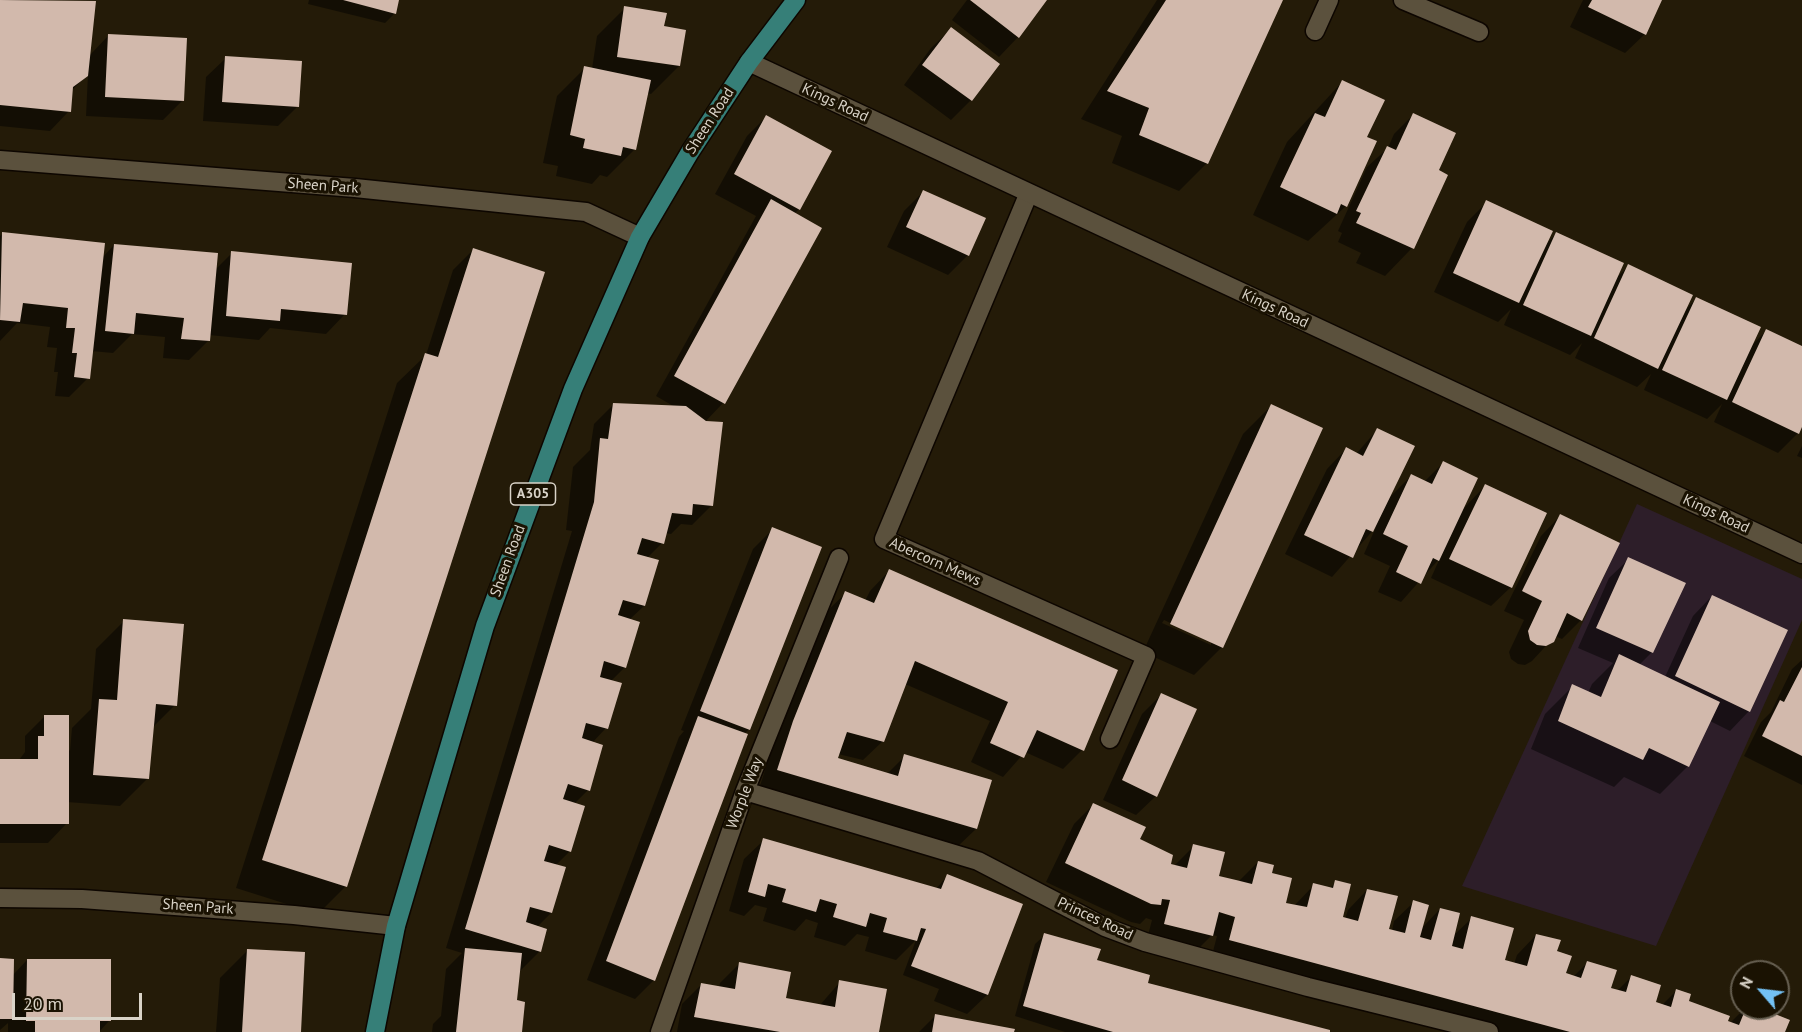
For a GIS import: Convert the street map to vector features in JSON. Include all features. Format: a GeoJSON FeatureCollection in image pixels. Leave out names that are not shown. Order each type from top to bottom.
{"type":"FeatureCollection","features":[{"type":"Feature","properties":{"kind":"main road","name":"Sheen Road"},"geometry":{"type":"LineString","coordinates":[[375,1032],[396,926],[485,626],[573,389],[640,237],[690,152],[749,62],[796,0]]}},
{"type":"Feature","properties":{"kind":"street"},"geometry":{"type":"LineString","coordinates":[[1315,31],[1329,0]]}},
{"type":"Feature","properties":{"kind":"street"},"geometry":{"type":"LineString","coordinates":[[1403,0],[1479,32]]}},
{"type":"Feature","properties":{"kind":"street","name":"Kings Road"},"geometry":{"type":"LineString","coordinates":[[749,62],[1028,195],[1802,554]]}},
{"type":"Feature","properties":{"kind":"street","name":"Sheen Park"},"geometry":{"type":"LineString","coordinates":[[0,160],[355,188],[586,212],[640,237]]}},
{"type":"Feature","properties":{"kind":"street","name":"Abercorn Mews"},"geometry":{"type":"LineString","coordinates":[[1028,195],[884,539],[1146,656],[1110,739]]}},
{"type":"Feature","properties":{"kind":"street","name":"Worple Way"},"geometry":{"type":"LineString","coordinates":[[660,1032],[745,791],[839,558]]}},
{"type":"Feature","properties":{"kind":"street","name":"Princes Road"},"geometry":{"type":"LineString","coordinates":[[745,791],[978,861],[1105,927],[1145,942],[1308,987],[1489,1032]]}},
{"type":"Feature","properties":{"kind":"street","name":"Sheen Park"},"geometry":{"type":"LineString","coordinates":[[0,898],[82,899],[294,915],[396,926]]}},
{"type":"Feature","properties":{"kind":"shaded area"},"geometry":{"type":"Polygon","coordinates":[[[1637,504],[1802,579],[1802,620],[1656,946],[1462,886],[1637,504]]]}},
{"type":"Feature","properties":{"kind":"building"},"geometry":{"type":"Polygon","coordinates":[[[0,0],[96,1],[88,76],[73,87],[71,112],[0,105],[0,0]]]}},
{"type":"Feature","properties":{"kind":"building"},"geometry":{"type":"Polygon","coordinates":[[[343,0],[399,0],[396,14],[343,0]]]}},
{"type":"Feature","properties":{"kind":"building"},"geometry":{"type":"Polygon","coordinates":[[[970,0],[1047,0],[1019,38],[970,0]]]}},
{"type":"Feature","properties":{"kind":"building"},"geometry":{"type":"Polygon","coordinates":[[[1166,0],[1283,0],[1208,164],[1139,135],[1149,108],[1107,91],[1166,0]]]}},
{"type":"Feature","properties":{"kind":"building"},"geometry":{"type":"Polygon","coordinates":[[[1592,0],[1662,0],[1646,35],[1588,7],[1592,0]]]}},
{"type":"Feature","properties":{"kind":"building"},"geometry":{"type":"Polygon","coordinates":[[[624,6],[667,13],[664,26],[686,30],[680,66],[617,57],[624,6]]]}},
{"type":"Feature","properties":{"kind":"building"},"geometry":{"type":"Polygon","coordinates":[[[951,27],[1000,64],[972,101],[922,65],[951,27]]]}},
{"type":"Feature","properties":{"kind":"building"},"geometry":{"type":"Polygon","coordinates":[[[108,34],[187,38],[184,101],[105,97],[108,34]]]}},
{"type":"Feature","properties":{"kind":"building"},"geometry":{"type":"Polygon","coordinates":[[[225,56],[302,61],[299,107],[222,102],[225,56]]]}},
{"type":"Feature","properties":{"kind":"building"},"geometry":{"type":"Polygon","coordinates":[[[584,66],[651,80],[636,150],[623,147],[621,156],[583,148],[585,139],[570,135],[584,66]]]}},
{"type":"Feature","properties":{"kind":"building"},"geometry":{"type":"Polygon","coordinates":[[[1342,80],[1385,100],[1367,137],[1377,141],[1347,207],[1341,204],[1337,214],[1280,187],[1315,113],[1325,117],[1342,80]]]}},
{"type":"Feature","properties":{"kind":"building"},"geometry":{"type":"Polygon","coordinates":[[[1413,113],[1456,133],[1439,170],[1448,175],[1414,249],[1356,223],[1361,213],[1356,211],[1387,146],[1396,150],[1413,113]]]}},
{"type":"Feature","properties":{"kind":"building"},"geometry":{"type":"Polygon","coordinates":[[[766,115],[832,151],[800,210],[734,174],[766,115]]]}},
{"type":"Feature","properties":{"kind":"building"},"geometry":{"type":"Polygon","coordinates":[[[923,190],[986,218],[969,256],[906,227],[923,190]]]}},
{"type":"Feature","properties":{"kind":"building"},"geometry":{"type":"Polygon","coordinates":[[[771,199],[822,228],[725,404],[674,376],[771,199]]]}},
{"type":"Feature","properties":{"kind":"building"},"geometry":{"type":"Polygon","coordinates":[[[1486,200],[1553,231],[1519,303],[1453,273],[1486,200]]]}},
{"type":"Feature","properties":{"kind":"building"},"geometry":{"type":"Polygon","coordinates":[[[2,232],[105,243],[90,379],[74,377],[77,353],[72,353],[75,328],[66,328],[68,308],[23,303],[20,322],[0,320],[2,232]]]}},
{"type":"Feature","properties":{"kind":"building"},"geometry":{"type":"Polygon","coordinates":[[[1556,232],[1624,263],[1591,336],[1523,305],[1556,232]]]}},
{"type":"Feature","properties":{"kind":"building"},"geometry":{"type":"Polygon","coordinates":[[[114,244],[218,253],[210,341],[181,339],[184,318],[136,313],[134,334],[105,331],[114,244]]]}},
{"type":"Feature","properties":{"kind":"building"},"geometry":{"type":"Polygon","coordinates":[[[473,248],[545,272],[347,887],[262,860],[425,353],[438,357],[473,248]]]}},
{"type":"Feature","properties":{"kind":"building"},"geometry":{"type":"Polygon","coordinates":[[[231,251],[352,263],[347,315],[281,309],[280,321],[226,316],[231,251]]]}},
{"type":"Feature","properties":{"kind":"building"},"geometry":{"type":"Polygon","coordinates":[[[1628,264],[1693,295],[1658,369],[1594,338],[1628,264]]]}},
{"type":"Feature","properties":{"kind":"building"},"geometry":{"type":"Polygon","coordinates":[[[1696,297],[1761,327],[1727,400],[1662,370],[1696,297]]]}},
{"type":"Feature","properties":{"kind":"building"},"geometry":{"type":"Polygon","coordinates":[[[1766,329],[1802,346],[1802,427],[1799,434],[1732,402],[1766,329]]]}},
{"type":"Feature","properties":{"kind":"building"},"geometry":{"type":"Polygon","coordinates":[[[613,403],[686,406],[706,421],[723,422],[713,506],[693,504],[692,515],[672,513],[664,544],[642,538],[637,554],[659,560],[645,606],[623,600],[618,615],[640,622],[626,668],[604,661],[600,677],[622,683],[608,729],[586,723],[582,738],[603,745],[590,791],[568,784],[563,799],[585,806],[571,852],[549,845],[544,861],[566,867],[552,913],[530,907],[526,922],[547,929],[541,952],[465,929],[594,502],[600,438],[608,439],[613,403]]]}},
{"type":"Feature","properties":{"kind":"building"},"geometry":{"type":"Polygon","coordinates":[[[1271,404],[1323,428],[1223,648],[1170,624],[1271,404]]]}},
{"type":"Feature","properties":{"kind":"building"},"geometry":{"type":"Polygon","coordinates":[[[1377,428],[1415,446],[1373,532],[1366,529],[1353,558],[1304,535],[1346,447],[1363,456],[1377,428]]]}},
{"type":"Feature","properties":{"kind":"building"},"geometry":{"type":"Polygon","coordinates":[[[1443,461],[1478,478],[1439,561],[1433,558],[1421,584],[1396,572],[1408,546],[1383,534],[1411,474],[1432,484],[1443,461]]]}},
{"type":"Feature","properties":{"kind":"building"},"geometry":{"type":"Polygon","coordinates":[[[1485,484],[1547,513],[1512,588],[1449,559],[1485,484]]]}},
{"type":"Feature","properties":{"kind":"building"},"geometry":{"type":"Polygon","coordinates":[[[1560,514],[1620,543],[1582,621],[1567,613],[1554,642],[1546,646],[1537,645],[1530,640],[1528,631],[1542,601],[1522,591],[1560,514]]]}},
{"type":"Feature","properties":{"kind":"building"},"geometry":{"type":"Polygon","coordinates":[[[772,527],[822,547],[750,730],[700,711],[772,527]]]}},
{"type":"Feature","properties":{"kind":"building"},"geometry":{"type":"Polygon","coordinates":[[[1628,557],[1686,583],[1653,653],[1596,628],[1628,557]]]}},
{"type":"Feature","properties":{"kind":"building"},"geometry":{"type":"Polygon","coordinates":[[[889,569],[1118,670],[1084,751],[1037,730],[1024,758],[990,743],[1008,702],[915,661],[884,742],[847,732],[838,758],[898,776],[904,754],[992,780],[977,829],[777,770],[793,721],[845,591],[874,603],[889,569]]]}},
{"type":"Feature","properties":{"kind":"building"},"geometry":{"type":"Polygon","coordinates":[[[1712,595],[1788,630],[1750,712],[1675,676],[1712,595]]]}},
{"type":"Feature","properties":{"kind":"building"},"geometry":{"type":"Polygon","coordinates":[[[123,619],[184,624],[177,706],[156,704],[149,779],[93,775],[99,699],[117,700],[123,619]]]}},
{"type":"Feature","properties":{"kind":"building"},"geometry":{"type":"Polygon","coordinates":[[[1619,654],[1720,702],[1689,767],[1649,748],[1643,760],[1558,721],[1572,684],[1601,697],[1619,654]]]}},
{"type":"Feature","properties":{"kind":"building"},"geometry":{"type":"Polygon","coordinates":[[[1802,667],[1802,756],[1762,736],[1780,700],[1784,702],[1802,667]]]}},
{"type":"Feature","properties":{"kind":"building"},"geometry":{"type":"Polygon","coordinates":[[[1161,693],[1197,709],[1157,797],[1122,780],[1161,693]]]}},
{"type":"Feature","properties":{"kind":"building"},"geometry":{"type":"Polygon","coordinates":[[[44,715],[69,715],[69,824],[0,824],[0,759],[38,759],[38,736],[44,736],[44,715]]]}},
{"type":"Feature","properties":{"kind":"building"},"geometry":{"type":"Polygon","coordinates":[[[698,716],[748,734],[655,981],[606,961],[698,716]]]}},
{"type":"Feature","properties":{"kind":"building"},"geometry":{"type":"Polygon","coordinates":[[[1093,803],[1146,827],[1140,839],[1173,855],[1171,864],[1187,868],[1193,844],[1225,852],[1219,876],[1252,884],[1258,861],[1274,865],[1272,873],[1292,878],[1286,903],[1307,907],[1313,883],[1333,888],[1335,880],[1351,884],[1343,917],[1358,921],[1367,889],[1398,896],[1389,929],[1405,933],[1413,900],[1429,905],[1420,937],[1431,940],[1440,908],[1460,913],[1452,946],[1463,949],[1471,916],[1514,928],[1505,960],[1527,966],[1536,934],[1561,940],[1557,951],[1572,956],[1566,973],[1581,978],[1587,961],[1617,970],[1611,988],[1626,992],[1631,975],[1661,985],[1656,1002],[1671,1007],[1676,989],[1691,994],[1689,1001],[1730,1016],[1728,1021],[1739,1025],[1741,1020],[1790,1020],[1785,1032],[1570,1032],[1229,940],[1235,917],[1219,912],[1213,936],[1164,924],[1170,900],[1162,899],[1161,905],[1151,904],[1065,863],[1093,803]]]}},
{"type":"Feature","properties":{"kind":"building"},"geometry":{"type":"Polygon","coordinates":[[[763,838],[941,889],[947,874],[1023,904],[988,995],[911,966],[926,929],[921,928],[917,941],[883,932],[887,918],[870,913],[866,927],[833,917],[837,904],[820,899],[816,912],[782,902],[786,889],[768,884],[765,897],[748,892],[763,838]]]}},
{"type":"Feature","properties":{"kind":"building"},"geometry":{"type":"Polygon","coordinates":[[[1044,933],[1101,949],[1097,960],[1150,975],[1148,983],[1330,1030],[1330,1032],[1113,1032],[1023,1006],[1044,933]]]}},
{"type":"Feature","properties":{"kind":"building"},"geometry":{"type":"Polygon","coordinates":[[[465,948],[522,953],[517,1000],[525,1002],[522,1032],[456,1032],[465,948]]]}},
{"type":"Feature","properties":{"kind":"building"},"geometry":{"type":"Polygon","coordinates":[[[247,949],[305,952],[301,1032],[242,1032],[247,949]]]}},
{"type":"Feature","properties":{"kind":"building"},"geometry":{"type":"Polygon","coordinates":[[[0,958],[14,959],[13,1019],[0,1019],[0,958]]]}},
{"type":"Feature","properties":{"kind":"building"},"geometry":{"type":"Polygon","coordinates":[[[27,959],[111,959],[111,1021],[100,1021],[100,1032],[35,1032],[35,1021],[26,1021],[27,959]]]}},
{"type":"Feature","properties":{"kind":"building"},"geometry":{"type":"Polygon","coordinates":[[[739,962],[791,972],[786,998],[835,1007],[839,980],[887,989],[879,1032],[780,1032],[694,1017],[701,983],[735,989],[739,962]]]}},
{"type":"Feature","properties":{"kind":"building"},"geometry":{"type":"Polygon","coordinates":[[[935,1014],[1015,1029],[1014,1032],[932,1032],[935,1014]]]}}]}
